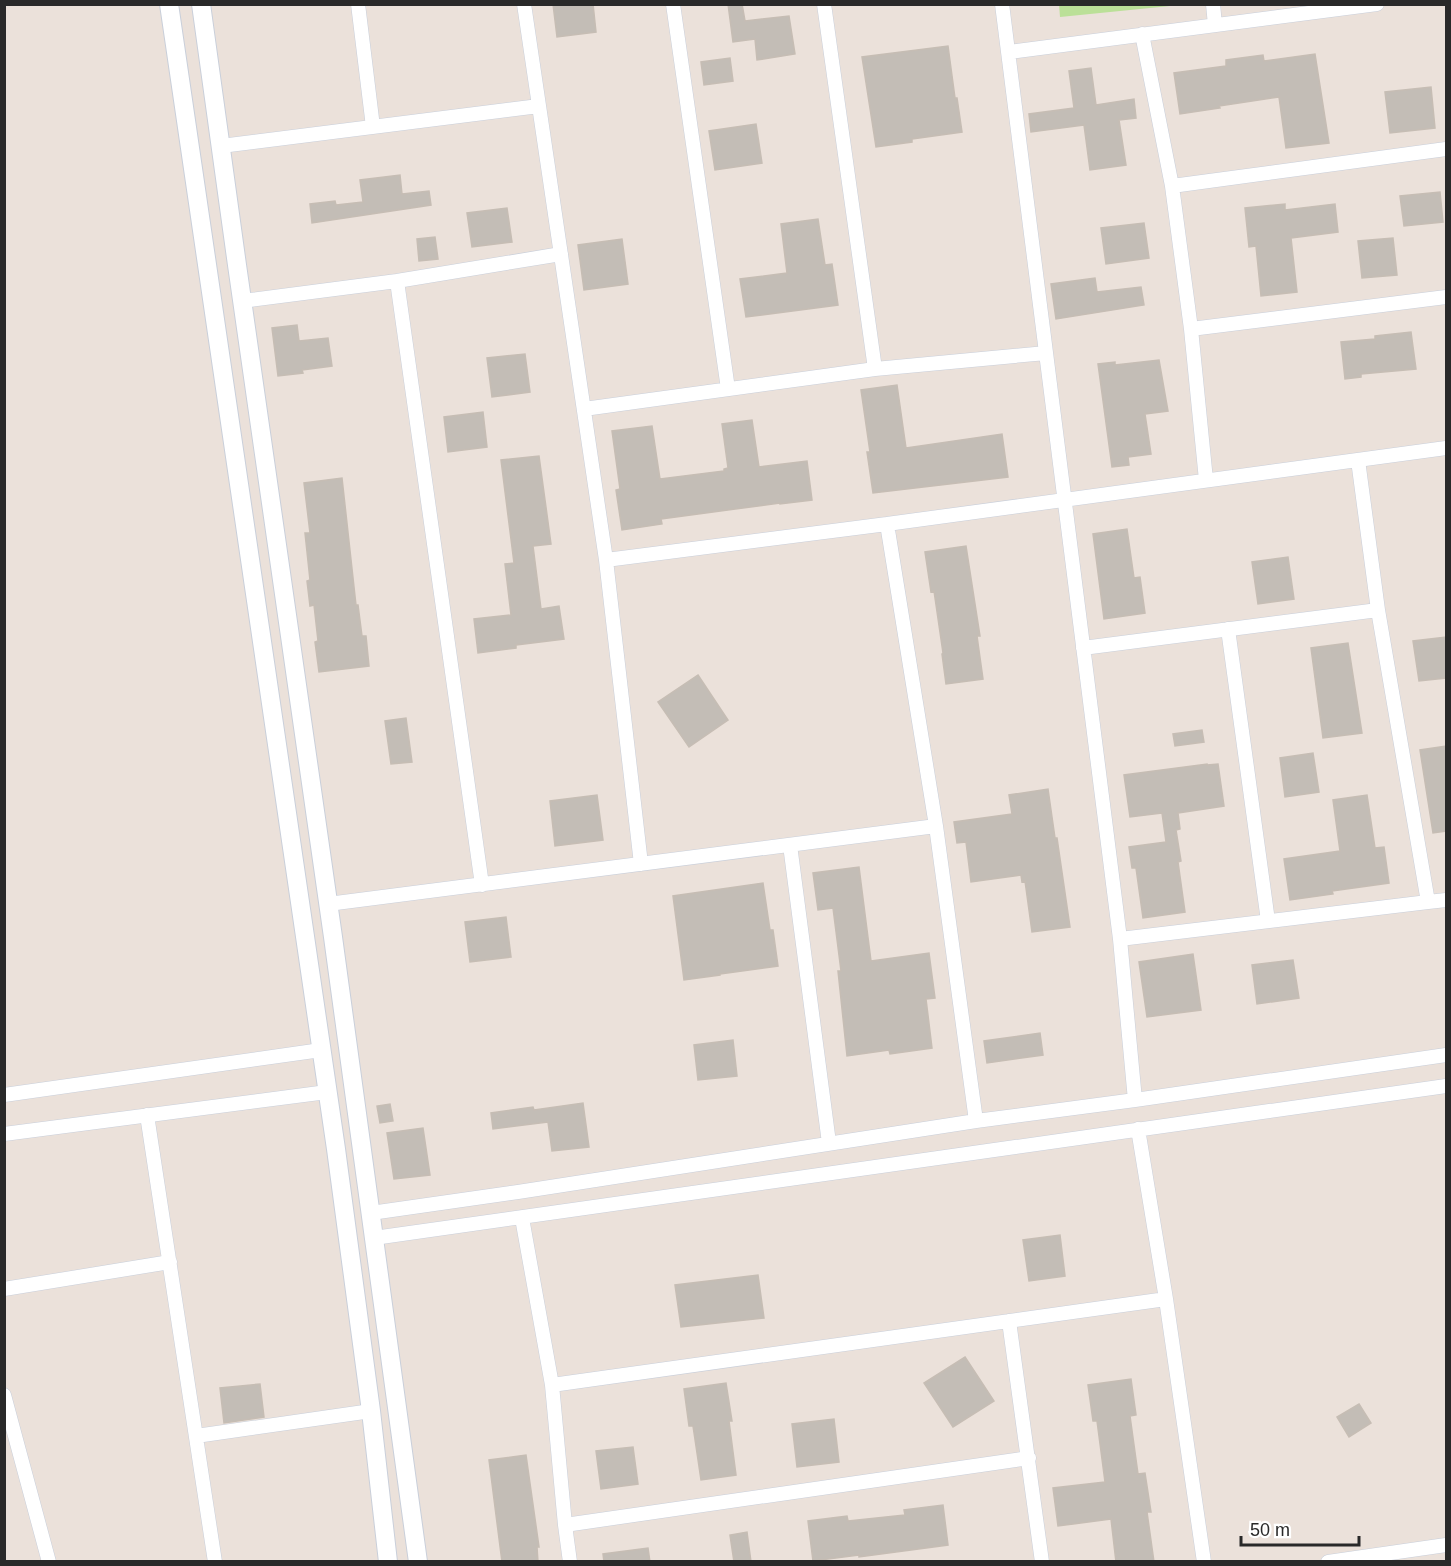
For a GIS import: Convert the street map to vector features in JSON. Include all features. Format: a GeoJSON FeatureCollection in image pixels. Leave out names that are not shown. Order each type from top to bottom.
{"type":"FeatureCollection","features":[{"type":"Feature","properties":{"kind":"street"},"geometry":{"type":"LineString","coordinates":[[170,4],[327,1092],[371,1411],[388,1562]]}},
{"type":"Feature","properties":{"kind":"street"},"geometry":{"type":"LineString","coordinates":[[201,4],[418,1562]]}},
{"type":"Feature","properties":{"kind":"street"},"geometry":{"type":"LineString","coordinates":[[358,4],[373,127]]}},
{"type":"Feature","properties":{"kind":"street"},"geometry":{"type":"LineString","coordinates":[[524,4],[606,560],[641,864]]}},
{"type":"Feature","properties":{"kind":"street"},"geometry":{"type":"LineString","coordinates":[[673,4],[728,389]]}},
{"type":"Feature","properties":{"kind":"street"},"geometry":{"type":"LineString","coordinates":[[824,4],[875,369]]}},
{"type":"Feature","properties":{"kind":"street"},"geometry":{"type":"LineString","coordinates":[[1002,4],[1120,939],[1135,1100]]}},
{"type":"Feature","properties":{"kind":"street"},"geometry":{"type":"LineString","coordinates":[[1213,4],[1215,25]]}},
{"type":"Feature","properties":{"kind":"street"},"geometry":{"type":"LineString","coordinates":[[1009,52],[1377,4]]}},
{"type":"Feature","properties":{"kind":"street"},"geometry":{"type":"LineString","coordinates":[[1142,34],[1172,186],[1191,329],[1206,480]]}},
{"type":"Feature","properties":{"kind":"street"},"geometry":{"type":"LineString","coordinates":[[221,146],[539,106]]}},
{"type":"Feature","properties":{"kind":"street"},"geometry":{"type":"LineString","coordinates":[[1172,186],[1446,149]]}},
{"type":"Feature","properties":{"kind":"street"},"geometry":{"type":"LineString","coordinates":[[242,300],[397,281],[561,254]]}},
{"type":"Feature","properties":{"kind":"street"},"geometry":{"type":"LineString","coordinates":[[397,281],[482,885]]}},
{"type":"Feature","properties":{"kind":"street"},"geometry":{"type":"LineString","coordinates":[[1191,329],[1446,297]]}},
{"type":"Feature","properties":{"kind":"street"},"geometry":{"type":"LineString","coordinates":[[584,409],[875,369],[1046,353]]}},
{"type":"Feature","properties":{"kind":"street"},"geometry":{"type":"LineString","coordinates":[[606,560],[1446,448]]}},
{"type":"Feature","properties":{"kind":"street"},"geometry":{"type":"LineString","coordinates":[[1359,460],[1378,609],[1428,902]]}},
{"type":"Feature","properties":{"kind":"street"},"geometry":{"type":"LineString","coordinates":[[887,524],[936,826],[976,1120]]}},
{"type":"Feature","properties":{"kind":"street"},"geometry":{"type":"LineString","coordinates":[[1083,648],[1378,609]]}},
{"type":"Feature","properties":{"kind":"street"},"geometry":{"type":"LineString","coordinates":[[1228,629],[1268,921]]}},
{"type":"Feature","properties":{"kind":"street"},"geometry":{"type":"LineString","coordinates":[[328,904],[936,826]]}},
{"type":"Feature","properties":{"kind":"street"},"geometry":{"type":"LineString","coordinates":[[790,845],[829,1143]]}},
{"type":"Feature","properties":{"kind":"street"},"geometry":{"type":"LineString","coordinates":[[1120,939],[1446,900]]}},
{"type":"Feature","properties":{"kind":"street"},"geometry":{"type":"LineString","coordinates":[[4,1095],[321,1050]]}},
{"type":"Feature","properties":{"kind":"street"},"geometry":{"type":"LineString","coordinates":[[371,1213],[976,1120],[1135,1100],[1446,1055]]}},
{"type":"Feature","properties":{"kind":"street"},"geometry":{"type":"LineString","coordinates":[[374,1238],[1446,1086]]}},
{"type":"Feature","properties":{"kind":"street"},"geometry":{"type":"LineString","coordinates":[[4,1134],[327,1092]]}},
{"type":"Feature","properties":{"kind":"street"},"geometry":{"type":"LineString","coordinates":[[147,1115],[215,1562]]}},
{"type":"Feature","properties":{"kind":"street"},"geometry":{"type":"LineString","coordinates":[[1138,1129],[1166,1299],[1204,1562]]}},
{"type":"Feature","properties":{"kind":"street"},"geometry":{"type":"LineString","coordinates":[[522,1218],[552,1385],[570,1562]]}},
{"type":"Feature","properties":{"kind":"street"},"geometry":{"type":"LineString","coordinates":[[4,1289],[170,1262]]}},
{"type":"Feature","properties":{"kind":"street"},"geometry":{"type":"LineString","coordinates":[[552,1385],[1166,1299]]}},
{"type":"Feature","properties":{"kind":"street"},"geometry":{"type":"LineString","coordinates":[[1009,1321],[1042,1562]]}},
{"type":"Feature","properties":{"kind":"street"},"geometry":{"type":"LineString","coordinates":[[4,1395],[49,1562]]}},
{"type":"Feature","properties":{"kind":"street"},"geometry":{"type":"LineString","coordinates":[[196,1436],[371,1411]]}},
{"type":"Feature","properties":{"kind":"street"},"geometry":{"type":"LineString","coordinates":[[565,1525],[1029,1458]]}},
{"type":"Feature","properties":{"kind":"street"},"geometry":{"type":"LineString","coordinates":[[1328,1562],[1446,1545]]}},
{"type":"Feature","properties":{"kind":"green space"},"geometry":{"type":"Polygon","coordinates":[[[1059,4],[1180,4],[1180,5],[1060,17],[1059,4]]]}},
{"type":"Feature","properties":{"kind":"building"},"geometry":{"type":"Polygon","coordinates":[[[553,4],[593,4],[596,32],[557,37],[553,4]]]}},
{"type":"Feature","properties":{"kind":"building"},"geometry":{"type":"Polygon","coordinates":[[[728,4],[742,4],[745,21],[789,16],[795,54],[757,60],[755,39],[733,42],[728,4]]]}},
{"type":"Feature","properties":{"kind":"building"},"geometry":{"type":"Polygon","coordinates":[[[948,46],[962,132],[876,147],[862,57],[948,46]]]}},
{"type":"Feature","properties":{"kind":"building"},"geometry":{"type":"Polygon","coordinates":[[[1315,54],[1329,143],[1286,148],[1279,97],[1180,114],[1174,73],[1226,66],[1226,60],[1263,55],[1264,61],[1315,54]]]}},
{"type":"Feature","properties":{"kind":"building"},"geometry":{"type":"Polygon","coordinates":[[[730,58],[733,81],[704,85],[701,62],[730,58]]]}},
{"type":"Feature","properties":{"kind":"building"},"geometry":{"type":"Polygon","coordinates":[[[1091,68],[1096,105],[1134,99],[1136,118],[1119,120],[1126,165],[1090,170],[1084,125],[1031,132],[1029,114],[1074,108],[1069,71],[1091,68]]]}},
{"type":"Feature","properties":{"kind":"building"},"geometry":{"type":"Polygon","coordinates":[[[1431,87],[1435,128],[1390,133],[1385,92],[1431,87]]]}},
{"type":"Feature","properties":{"kind":"building"},"geometry":{"type":"Polygon","coordinates":[[[756,124],[762,163],[715,170],[709,131],[756,124]]]}},
{"type":"Feature","properties":{"kind":"building"},"geometry":{"type":"Polygon","coordinates":[[[400,175],[402,194],[429,191],[431,205],[312,223],[310,204],[335,201],[336,205],[363,202],[360,180],[400,175]]]}},
{"type":"Feature","properties":{"kind":"building"},"geometry":{"type":"Polygon","coordinates":[[[1440,192],[1443,222],[1404,226],[1400,196],[1440,192]]]}},
{"type":"Feature","properties":{"kind":"building"},"geometry":{"type":"Polygon","coordinates":[[[1285,204],[1285,210],[1335,204],[1338,232],[1291,238],[1297,292],[1261,296],[1256,246],[1249,247],[1245,208],[1285,204]]]}},
{"type":"Feature","properties":{"kind":"building"},"geometry":{"type":"Polygon","coordinates":[[[507,208],[512,242],[472,247],[467,213],[507,208]]]}},
{"type":"Feature","properties":{"kind":"building"},"geometry":{"type":"Polygon","coordinates":[[[818,219],[825,265],[832,264],[838,305],[746,317],[740,279],[787,273],[781,224],[818,219]]]}},
{"type":"Feature","properties":{"kind":"building"},"geometry":{"type":"Polygon","coordinates":[[[1144,223],[1149,258],[1106,264],[1101,228],[1144,223]]]}},
{"type":"Feature","properties":{"kind":"building"},"geometry":{"type":"Polygon","coordinates":[[[435,237],[438,259],[419,261],[417,239],[435,237]]]}},
{"type":"Feature","properties":{"kind":"building"},"geometry":{"type":"Polygon","coordinates":[[[1393,238],[1397,275],[1362,278],[1358,241],[1393,238]]]}},
{"type":"Feature","properties":{"kind":"building"},"geometry":{"type":"Polygon","coordinates":[[[622,239],[628,284],[584,290],[578,245],[622,239]]]}},
{"type":"Feature","properties":{"kind":"building"},"geometry":{"type":"Polygon","coordinates":[[[1095,278],[1097,292],[1141,287],[1144,305],[1056,319],[1051,284],[1095,278]]]}},
{"type":"Feature","properties":{"kind":"building"},"geometry":{"type":"Polygon","coordinates":[[[297,325],[299,341],[328,338],[332,366],[278,376],[272,328],[297,325]]]}},
{"type":"Feature","properties":{"kind":"building"},"geometry":{"type":"Polygon","coordinates":[[[1411,332],[1416,369],[1361,374],[1361,377],[1345,379],[1341,342],[1375,339],[1375,336],[1411,332]]]}},
{"type":"Feature","properties":{"kind":"building"},"geometry":{"type":"Polygon","coordinates":[[[525,354],[530,392],[492,397],[487,358],[525,354]]]}},
{"type":"Feature","properties":{"kind":"building"},"geometry":{"type":"Polygon","coordinates":[[[1159,360],[1168,411],[1145,414],[1151,454],[1128,457],[1129,465],[1112,467],[1098,364],[1115,362],[1115,365],[1159,360]]]}},
{"type":"Feature","properties":{"kind":"building"},"geometry":{"type":"Polygon","coordinates":[[[897,385],[906,448],[1002,434],[1008,477],[873,493],[861,390],[897,385]]]}},
{"type":"Feature","properties":{"kind":"building"},"geometry":{"type":"Polygon","coordinates":[[[483,412],[487,447],[448,452],[444,417],[483,412]]]}},
{"type":"Feature","properties":{"kind":"building"},"geometry":{"type":"Polygon","coordinates":[[[752,420],[759,467],[807,461],[812,500],[661,519],[662,524],[622,530],[616,490],[620,489],[612,431],[652,426],[660,479],[724,471],[728,468],[722,424],[752,420]]]}},
{"type":"Feature","properties":{"kind":"building"},"geometry":{"type":"Polygon","coordinates":[[[539,456],[551,544],[533,546],[541,609],[559,606],[564,639],[478,653],[474,619],[511,615],[505,564],[514,563],[501,460],[539,456]]]}},
{"type":"Feature","properties":{"kind":"building"},"geometry":{"type":"Polygon","coordinates":[[[342,478],[356,605],[358,605],[362,636],[366,636],[369,666],[319,672],[314,605],[310,606],[307,581],[310,580],[305,533],[310,533],[304,483],[342,478]]]}},
{"type":"Feature","properties":{"kind":"building"},"geometry":{"type":"Polygon","coordinates":[[[1127,529],[1134,578],[1140,577],[1145,613],[1104,619],[1093,534],[1127,529]]]}},
{"type":"Feature","properties":{"kind":"building"},"geometry":{"type":"Polygon","coordinates":[[[966,546],[980,636],[977,636],[983,679],[946,684],[934,591],[931,592],[925,552],[966,546]]]}},
{"type":"Feature","properties":{"kind":"building"},"geometry":{"type":"Polygon","coordinates":[[[1288,557],[1294,599],[1258,604],[1252,562],[1288,557]]]}},
{"type":"Feature","properties":{"kind":"building"},"geometry":{"type":"Polygon","coordinates":[[[1446,637],[1446,678],[1419,681],[1413,641],[1446,637]]]}},
{"type":"Feature","properties":{"kind":"building"},"geometry":{"type":"Polygon","coordinates":[[[1348,643],[1362,733],[1323,738],[1311,648],[1348,643]]]}},
{"type":"Feature","properties":{"kind":"building"},"geometry":{"type":"Polygon","coordinates":[[[698,675],[728,720],[689,747],[658,702],[698,675]]]}},
{"type":"Feature","properties":{"kind":"building"},"geometry":{"type":"Polygon","coordinates":[[[406,718],[412,762],[391,764],[385,721],[406,718]]]}},
{"type":"Feature","properties":{"kind":"building"},"geometry":{"type":"Polygon","coordinates":[[[1202,730],[1204,742],[1175,746],[1173,734],[1202,730]]]}},
{"type":"Feature","properties":{"kind":"building"},"geometry":{"type":"Polygon","coordinates":[[[1446,746],[1446,831],[1433,833],[1420,750],[1446,746]]]}},
{"type":"Feature","properties":{"kind":"building"},"geometry":{"type":"Polygon","coordinates":[[[1313,753],[1319,792],[1285,797],[1280,758],[1313,753]]]}},
{"type":"Feature","properties":{"kind":"building"},"geometry":{"type":"Polygon","coordinates":[[[1218,764],[1224,806],[1178,813],[1180,829],[1176,830],[1181,861],[1178,862],[1185,912],[1143,918],[1136,868],[1132,868],[1129,847],[1166,842],[1162,813],[1130,817],[1124,775],[1218,764]]]}},
{"type":"Feature","properties":{"kind":"building"},"geometry":{"type":"Polygon","coordinates":[[[1048,789],[1070,927],[1032,932],[1025,881],[1022,882],[1021,875],[971,882],[966,842],[957,843],[954,822],[1012,814],[1009,795],[1048,789]]]}},
{"type":"Feature","properties":{"kind":"building"},"geometry":{"type":"Polygon","coordinates":[[[597,795],[603,840],[555,846],[550,801],[597,795]]]}},
{"type":"Feature","properties":{"kind":"building"},"geometry":{"type":"Polygon","coordinates":[[[1367,795],[1375,848],[1384,847],[1389,883],[1290,900],[1284,859],[1340,851],[1333,800],[1367,795]]]}},
{"type":"Feature","properties":{"kind":"building"},"geometry":{"type":"Polygon","coordinates":[[[859,867],[871,961],[929,953],[935,998],[926,999],[932,1048],[890,1054],[889,1050],[847,1056],[838,971],[841,971],[833,908],[818,910],[813,873],[859,867]]]}},
{"type":"Feature","properties":{"kind":"building"},"geometry":{"type":"Polygon","coordinates":[[[763,883],[778,966],[684,980],[673,896],[763,883]]]}},
{"type":"Feature","properties":{"kind":"building"},"geometry":{"type":"Polygon","coordinates":[[[506,917],[511,957],[470,962],[465,922],[506,917]]]}},
{"type":"Feature","properties":{"kind":"building"},"geometry":{"type":"Polygon","coordinates":[[[1193,954],[1201,1010],[1147,1017],[1139,962],[1193,954]]]}},
{"type":"Feature","properties":{"kind":"building"},"geometry":{"type":"Polygon","coordinates":[[[1293,960],[1299,998],[1257,1004],[1252,965],[1293,960]]]}},
{"type":"Feature","properties":{"kind":"building"},"geometry":{"type":"Polygon","coordinates":[[[1040,1033],[1043,1055],[987,1063],[984,1041],[1040,1033]]]}},
{"type":"Feature","properties":{"kind":"building"},"geometry":{"type":"Polygon","coordinates":[[[733,1040],[737,1076],[698,1080],[694,1045],[733,1040]]]}},
{"type":"Feature","properties":{"kind":"building"},"geometry":{"type":"Polygon","coordinates":[[[583,1103],[589,1147],[552,1151],[548,1122],[493,1129],[491,1113],[583,1103]]]}},
{"type":"Feature","properties":{"kind":"building"},"geometry":{"type":"Polygon","coordinates":[[[390,1104],[393,1121],[380,1123],[377,1106],[390,1104]]]}},
{"type":"Feature","properties":{"kind":"building"},"geometry":{"type":"Polygon","coordinates":[[[423,1128],[430,1175],[394,1179],[387,1133],[423,1128]]]}},
{"type":"Feature","properties":{"kind":"building"},"geometry":{"type":"Polygon","coordinates":[[[1060,1235],[1065,1276],[1029,1281],[1023,1240],[1060,1235]]]}},
{"type":"Feature","properties":{"kind":"building"},"geometry":{"type":"Polygon","coordinates":[[[758,1275],[764,1318],[681,1327],[675,1285],[758,1275]]]}},
{"type":"Feature","properties":{"kind":"building"},"geometry":{"type":"Polygon","coordinates":[[[965,1357],[994,1401],[953,1427],[924,1383],[965,1357]]]}},
{"type":"Feature","properties":{"kind":"building"},"geometry":{"type":"Polygon","coordinates":[[[1131,1379],[1136,1415],[1130,1416],[1138,1474],[1145,1473],[1151,1512],[1147,1512],[1154,1562],[1116,1562],[1111,1519],[1058,1526],[1053,1488],[1105,1482],[1097,1421],[1093,1421],[1088,1385],[1131,1379]]]}},
{"type":"Feature","properties":{"kind":"building"},"geometry":{"type":"Polygon","coordinates":[[[726,1383],[732,1421],[729,1421],[736,1475],[701,1480],[693,1426],[689,1426],[684,1389],[726,1383]]]}},
{"type":"Feature","properties":{"kind":"building"},"geometry":{"type":"Polygon","coordinates":[[[260,1384],[264,1417],[224,1423],[220,1388],[260,1384]]]}},
{"type":"Feature","properties":{"kind":"building"},"geometry":{"type":"Polygon","coordinates":[[[1359,1404],[1371,1423],[1349,1437],[1337,1417],[1359,1404]]]}},
{"type":"Feature","properties":{"kind":"building"},"geometry":{"type":"Polygon","coordinates":[[[834,1419],[839,1462],[797,1467],[792,1424],[834,1419]]]}},
{"type":"Feature","properties":{"kind":"building"},"geometry":{"type":"Polygon","coordinates":[[[633,1447],[638,1484],[601,1489],[596,1451],[633,1447]]]}},
{"type":"Feature","properties":{"kind":"building"},"geometry":{"type":"Polygon","coordinates":[[[526,1455],[539,1547],[537,1547],[538,1562],[502,1562],[489,1460],[526,1455]]]}},
{"type":"Feature","properties":{"kind":"building"},"geometry":{"type":"Polygon","coordinates":[[[943,1505],[948,1545],[813,1561],[808,1521],[847,1516],[848,1521],[905,1515],[904,1510],[943,1505]]]}},
{"type":"Feature","properties":{"kind":"building"},"geometry":{"type":"Polygon","coordinates":[[[747,1532],[751,1562],[734,1562],[730,1535],[747,1532]]]}},
{"type":"Feature","properties":{"kind":"building"},"geometry":{"type":"Polygon","coordinates":[[[648,1548],[650,1562],[604,1562],[603,1554],[648,1548]]]}}]}
